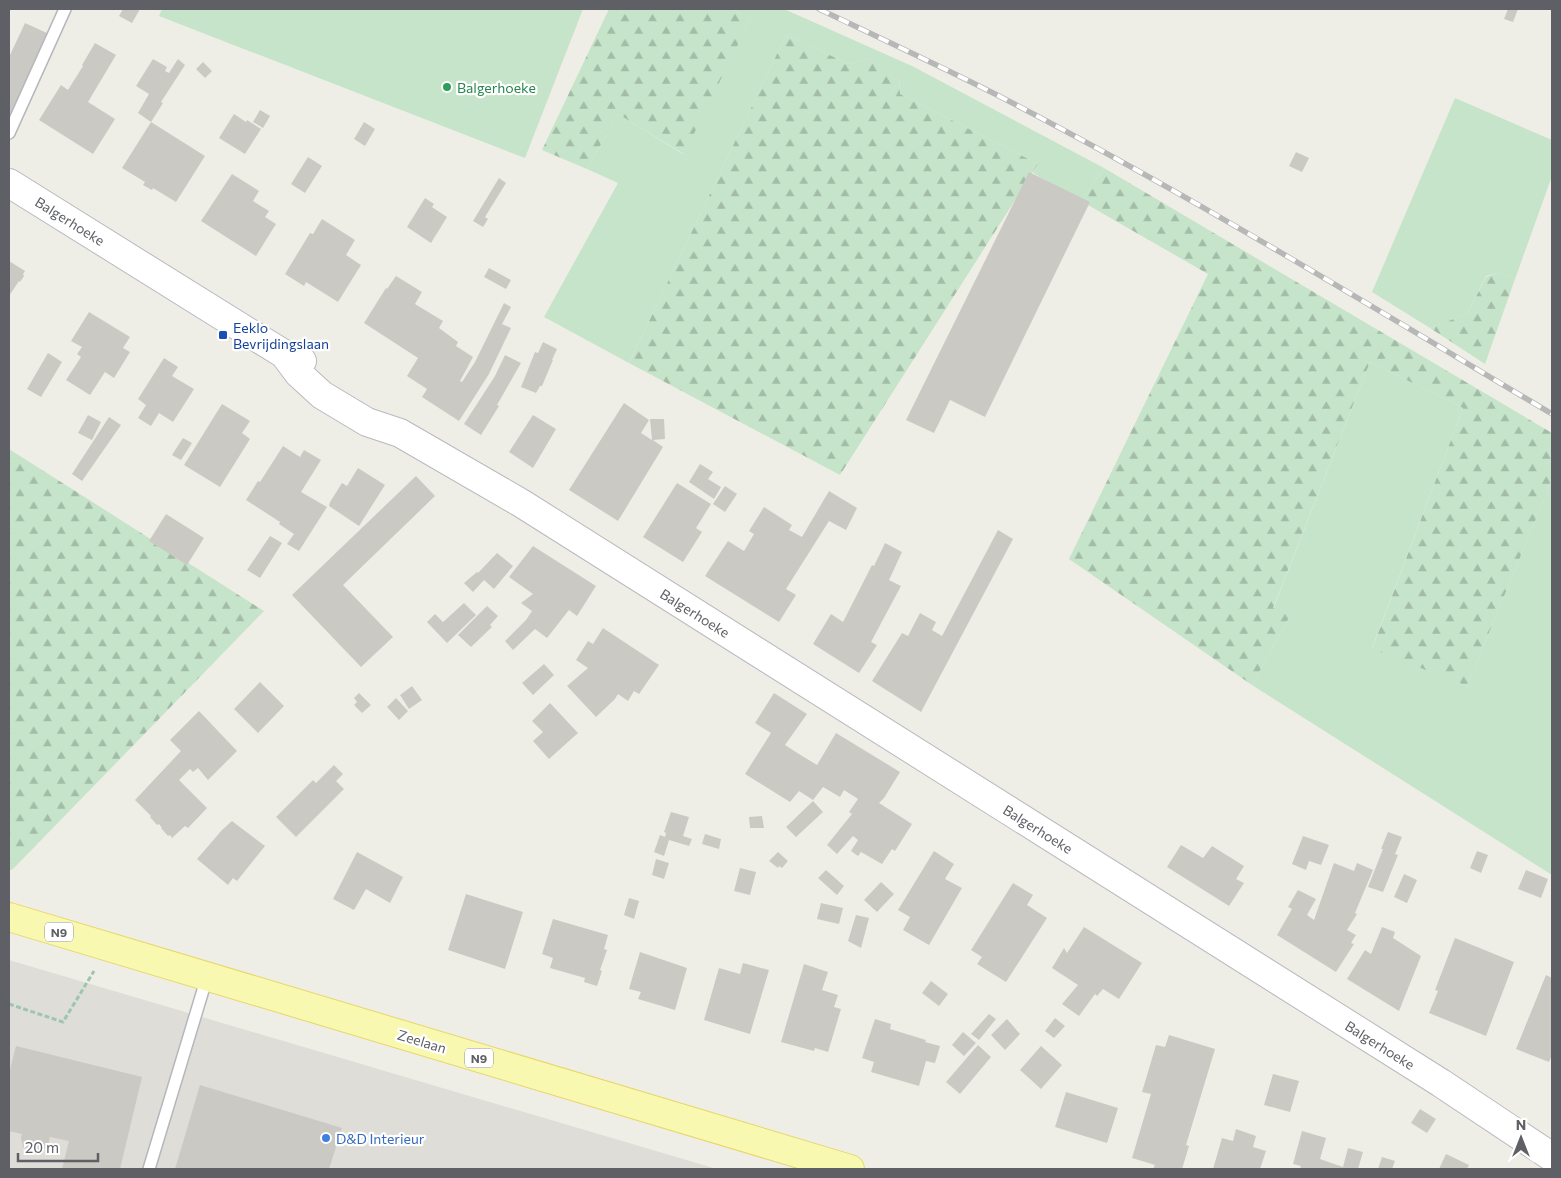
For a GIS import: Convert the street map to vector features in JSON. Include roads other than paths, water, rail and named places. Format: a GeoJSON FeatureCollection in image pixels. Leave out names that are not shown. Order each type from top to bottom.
{"type":"FeatureCollection","features":[{"type":"Feature","properties":{"kind":"main road","name":"Balgerhoeke"},"geometry":{"type":"LineString","coordinates":[[9,183],[284,354],[310,364],[377,407],[414,420],[439,435],[522,503],[1424,1072],[1552,1157]]}},
{"type":"Feature","properties":{"kind":"main road","name":"Zeelaan"},"geometry":{"type":"LineString","coordinates":[[9,918],[839,1168]]}},
{"type":"Feature","properties":{"kind":"lane"},"geometry":{"type":"LineString","coordinates":[[9,132],[65,9]]}},
{"type":"Feature","properties":{"kind":"lane"},"geometry":{"type":"LineString","coordinates":[[149,1169],[207,977]]}},
{"type":"Feature","properties":{"kind":"railway"},"geometry":{"type":"LineString","coordinates":[[819,9],[997,95],[1068,132],[1277,250],[1552,414]]}},
{"type":"Feature","properties":{"kind":"place","name":"Balgerhoeke"},"geometry":{"type":"Point","coordinates":[447,87]}},
{"type":"Feature","properties":{"kind":"place","name":"Eeklo Bevrijdingslaan"},"geometry":{"type":"Point","coordinates":[223,335]}},
{"type":"Feature","properties":{"kind":"place","name":"D&D Interieur"},"geometry":{"type":"Point","coordinates":[326,1138]}}]}
